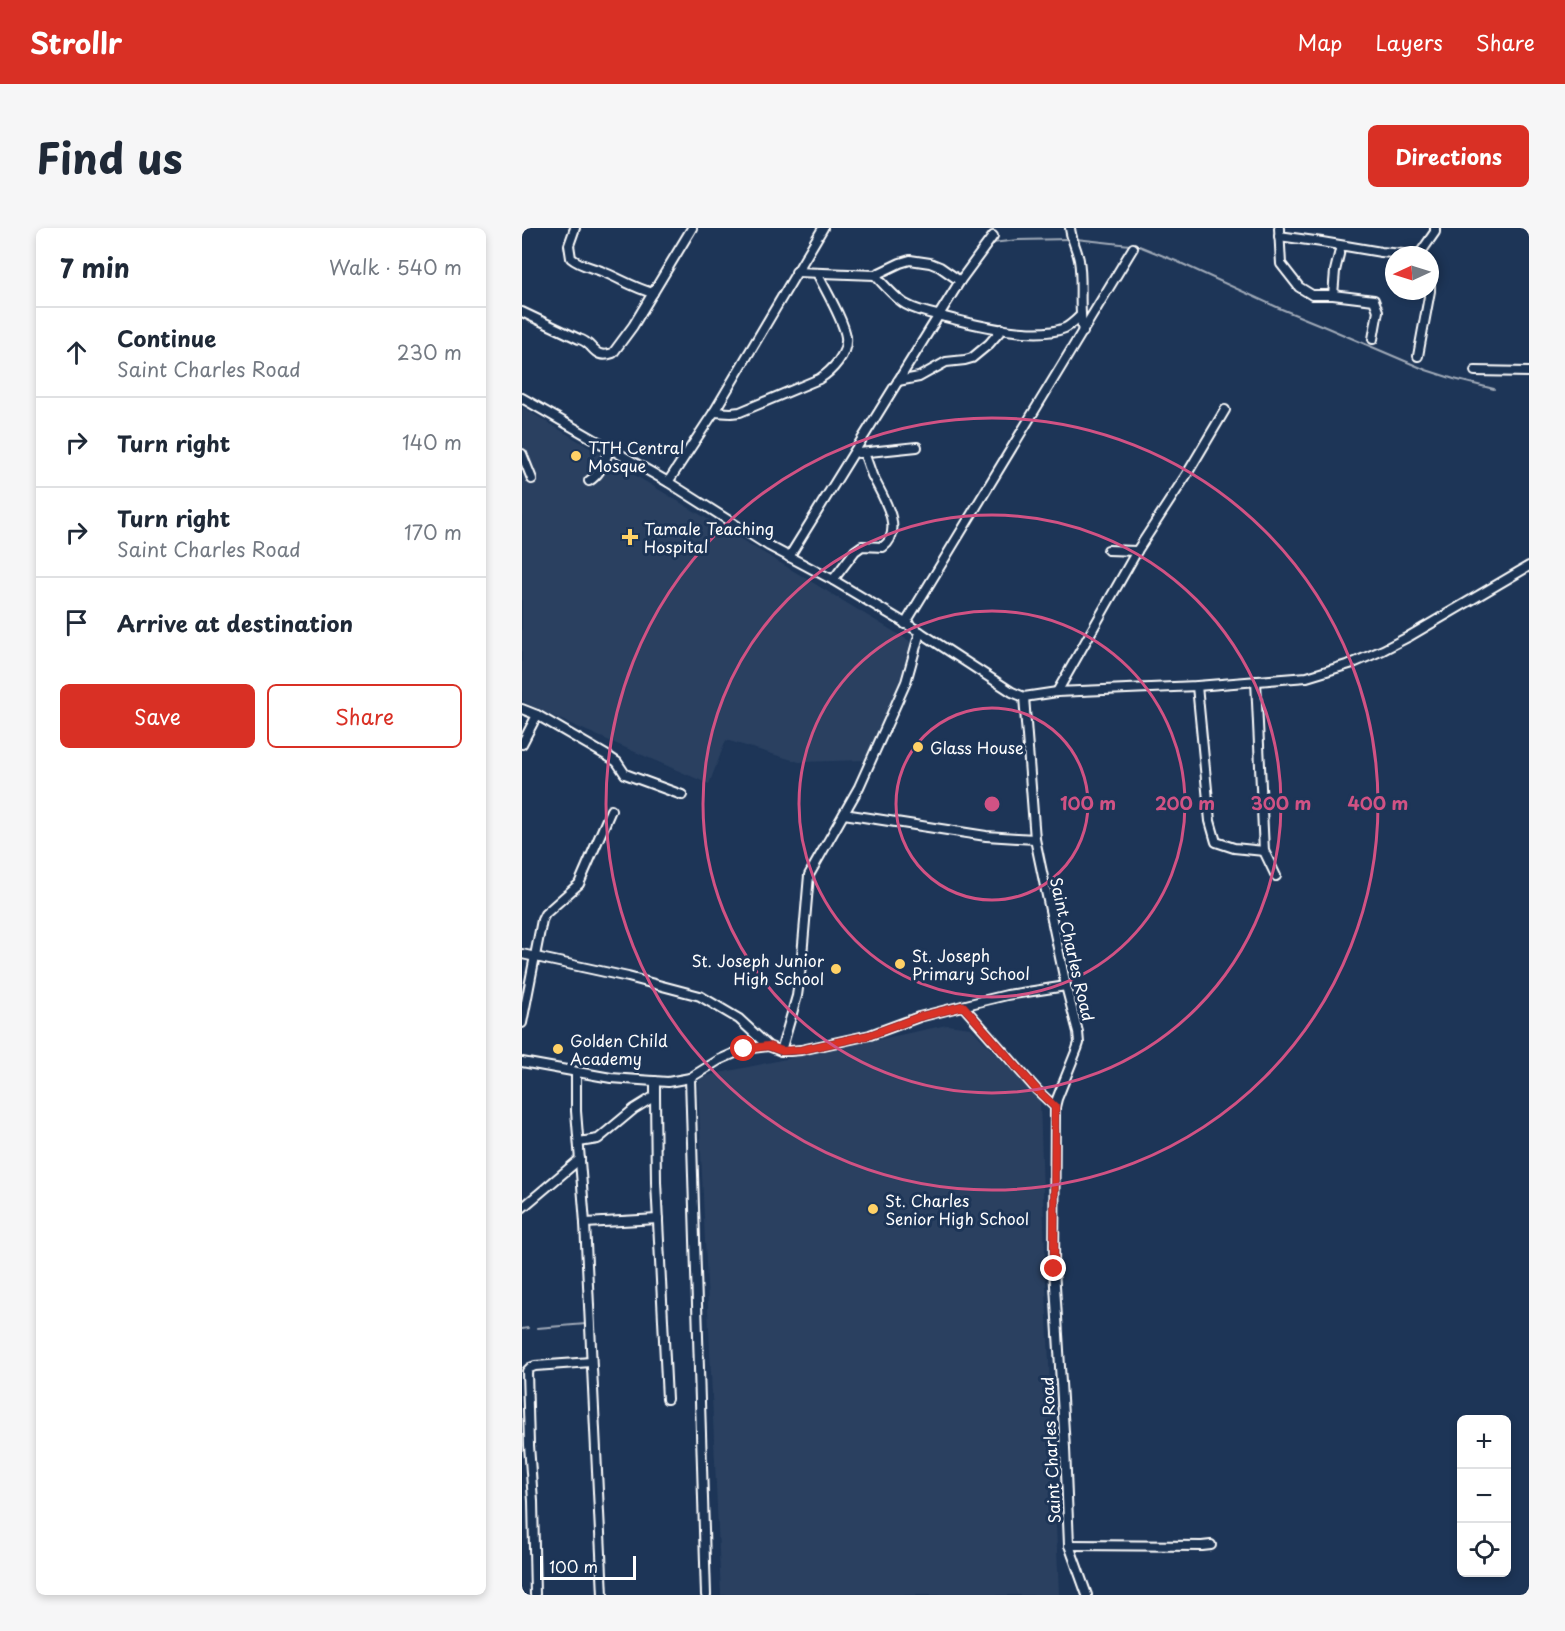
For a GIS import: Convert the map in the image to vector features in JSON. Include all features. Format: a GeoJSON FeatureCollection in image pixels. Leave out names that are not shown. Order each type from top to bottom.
{"type":"FeatureCollection","features":[{"type":"Feature","properties":{"kind":"street"},"geometry":{"type":"LineString","coordinates":[[575,228],[568,245],[571,258],[577,263],[653,293]]}},
{"type":"Feature","properties":{"kind":"street"},"geometry":{"type":"LineString","coordinates":[[522,312],[587,341],[596,354],[609,354],[617,350],[692,228]]}},
{"type":"Feature","properties":{"kind":"street"},"geometry":{"type":"LineString","coordinates":[[668,482],[714,412],[823,228]]}},
{"type":"Feature","properties":{"kind":"street"},"geometry":{"type":"LineString","coordinates":[[1424,246],[1435,232],[1435,228]]}},
{"type":"Feature","properties":{"kind":"street"},"geometry":{"type":"LineString","coordinates":[[1373,339],[1378,311],[1374,300],[1312,295],[1299,287],[1281,264],[1279,232],[1341,246],[1385,252]]}},
{"type":"Feature","properties":{"kind":"street"},"geometry":{"type":"LineString","coordinates":[[1071,235],[1079,263],[1080,316],[1083,332]]}},
{"type":"Feature","properties":{"kind":"street"},"geometry":{"type":"LineString","coordinates":[[789,557],[960,281],[993,236]]}},
{"type":"Feature","properties":{"kind":"street"},"geometry":{"type":"LineString","coordinates":[[1333,295],[1335,271],[1341,246]]}},
{"type":"Feature","properties":{"kind":"street"},"geometry":{"type":"LineString","coordinates":[[905,624],[1133,248]]}},
{"type":"Feature","properties":{"kind":"street"},"geometry":{"type":"LineString","coordinates":[[796,272],[875,275],[910,260],[940,267],[960,281]]}},
{"type":"Feature","properties":{"kind":"street"},"geometry":{"type":"LineString","coordinates":[[714,412],[731,413],[750,409],[819,379],[828,374],[837,364],[843,354],[847,339],[843,324],[817,273]]}},
{"type":"Feature","properties":{"kind":"street"},"geometry":{"type":"LineString","coordinates":[[875,275],[904,303],[916,309],[985,327],[1031,332],[1057,330],[1066,327],[1080,316]]}},
{"type":"Feature","properties":{"kind":"street"},"geometry":{"type":"LineString","coordinates":[[1418,356],[1428,300]]}},
{"type":"Feature","properties":{"kind":"street"},"geometry":{"type":"LineString","coordinates":[[898,381],[919,378],[946,362],[972,358],[1002,329]]}},
{"type":"Feature","properties":{"kind":"street"},"geometry":{"type":"LineString","coordinates":[[1475,371],[1529,372]]}},
{"type":"Feature","properties":{"kind":"street"},"geometry":{"type":"LineString","coordinates":[[522,398],[668,482],[770,546],[833,580],[920,632],[1012,692],[1024,697],[1057,692],[1197,686],[1307,677],[1353,663],[1408,637],[1529,566]]}},
{"type":"Feature","properties":{"kind":"street"},"geometry":{"type":"LineString","coordinates":[[1057,692],[1137,551],[1225,410]]}},
{"type":"Feature","properties":{"kind":"street"},"geometry":{"type":"LineString","coordinates":[[854,453],[917,447]]}},
{"type":"Feature","properties":{"kind":"street"},"geometry":{"type":"LineString","coordinates":[[589,481],[596,477],[610,449]]}},
{"type":"Feature","properties":{"kind":"street"},"geometry":{"type":"LineString","coordinates":[[833,580],[855,551],[862,546],[883,547],[889,543],[891,535],[890,512],[864,453]]}},
{"type":"Feature","properties":{"kind":"street"},"geometry":{"type":"LineString","coordinates":[[522,454],[532,479]]}},
{"type":"Feature","properties":{"kind":"street"},"geometry":{"type":"LineString","coordinates":[[1108,550],[1137,551]]}},
{"type":"Feature","properties":{"kind":"street"},"geometry":{"type":"LineString","coordinates":[[781,1051],[798,987],[809,875],[859,787],[906,682],[920,632]]}},
{"type":"Feature","properties":{"kind":"street"},"geometry":{"type":"LineString","coordinates":[[1256,681],[1264,851],[1276,876]]}},
{"type":"Feature","properties":{"kind":"street"},"geometry":{"type":"LineString","coordinates":[[1197,686],[1210,821],[1216,842],[1234,848],[1264,851]]}},
{"type":"Feature","properties":{"kind":"street","name":"Saint Charles Road"},"geometry":{"type":"LineString","coordinates":[[1024,697],[1035,839],[1079,1043],[1055,1107],[1054,1269],[1069,1545],[1087,1595]]}},
{"type":"Feature","properties":{"kind":"street"},"geometry":{"type":"LineString","coordinates":[[522,709],[537,715],[617,762],[625,774],[682,795]]}},
{"type":"Feature","properties":{"kind":"street"},"geometry":{"type":"LineString","coordinates":[[522,744],[537,715]]}},
{"type":"Feature","properties":{"kind":"street"},"geometry":{"type":"LineString","coordinates":[[522,1023],[542,920],[545,914],[579,884],[611,810]]}},
{"type":"Feature","properties":{"kind":"street"},"geometry":{"type":"LineString","coordinates":[[844,814],[986,836],[1035,839]]}},
{"type":"Feature","properties":{"kind":"street"},"geometry":{"type":"LineString","coordinates":[[522,954],[628,977],[700,996],[740,1019],[768,1046],[781,1051],[801,1050],[870,1035],[919,1017],[1007,995],[1066,986]]}},
{"type":"Feature","properties":{"kind":"street"},"geometry":{"type":"LineString","coordinates":[[963,1006],[1037,1090],[1055,1107]]}},
{"type":"Feature","properties":{"kind":"street"},"geometry":{"type":"LineString","coordinates":[[522,1062],[611,1078],[668,1082],[690,1078],[744,1049],[768,1046]]}},
{"type":"Feature","properties":{"kind":"street"},"geometry":{"type":"LineString","coordinates":[[576,1072],[603,1595]]}},
{"type":"Feature","properties":{"kind":"street"},"geometry":{"type":"LineString","coordinates":[[690,1078],[706,1595]]}},
{"type":"Feature","properties":{"kind":"street"},"geometry":{"type":"LineString","coordinates":[[655,1081],[657,1219],[667,1399]]}},
{"type":"Feature","properties":{"kind":"street"},"geometry":{"type":"LineString","coordinates":[[579,1142],[598,1139],[634,1109],[655,1096]]}},
{"type":"Feature","properties":{"kind":"street"},"geometry":{"type":"LineString","coordinates":[[522,1208],[580,1159]]}},
{"type":"Feature","properties":{"kind":"street"},"geometry":{"type":"LineString","coordinates":[[585,1223],[657,1219]]}},
{"type":"Feature","properties":{"kind":"street"},"geometry":{"type":"LineString","coordinates":[[535,1595],[527,1371],[535,1366],[591,1362]]}},
{"type":"Feature","properties":{"kind":"street"},"geometry":{"type":"LineString","coordinates":[[1069,1545],[1211,1545]]}},
{"type":"Feature","properties":{"kind":"shaded area","name":"Tamale Teaching Hospital"},"geometry":{"type":"Polygon","coordinates":[[[522,407],[921,648],[865,760],[799,762],[726,740],[709,784],[522,701],[522,407]]]}},
{"type":"Feature","properties":{"kind":"shaded area","name":"St. Charles Senior High School"},"geometry":{"type":"Polygon","coordinates":[[[947,1025],[971,1028],[1040,1101],[1059,1595],[721,1595],[698,1085],[701,1078],[710,1075],[947,1025]]]}},
{"type":"Feature","properties":{"kind":"waterway"},"geometry":{"type":"LineString","coordinates":[[992,243],[1070,239]]}},
{"type":"Feature","properties":{"kind":"waterway"},"geometry":{"type":"LineString","coordinates":[[1076,239],[1139,246],[1426,370],[1494,389]]}},
{"type":"Feature","properties":{"kind":"waterway"},"geometry":{"type":"LineString","coordinates":[[537,1328],[586,1324]]}},
{"type":"Feature","properties":{"kind":"waterway"},"geometry":{"type":"LineString","coordinates":[[522,1329],[528,1328]]}},
{"type":"Feature","properties":{"kind":"place","name":"TTH Central Mosque"},"geometry":{"type":"Point","coordinates":[576,456]}},
{"type":"Feature","properties":{"kind":"place","name":"Tamale Teaching Hospital"},"geometry":{"type":"Point","coordinates":[630,537]}},
{"type":"Feature","properties":{"kind":"place","name":"Glass House"},"geometry":{"type":"Point","coordinates":[918,747]}},
{"type":"Feature","properties":{"kind":"place","name":"St. Joseph Primary School"},"geometry":{"type":"Point","coordinates":[900,964]}},
{"type":"Feature","properties":{"kind":"place","name":"St. Joseph Junior High School"},"geometry":{"type":"Point","coordinates":[836,969]}},
{"type":"Feature","properties":{"kind":"place","name":"Golden Child Academy"},"geometry":{"type":"Point","coordinates":[558,1049]}},
{"type":"Feature","properties":{"kind":"place","name":"St. Charles Senior High School"},"geometry":{"type":"Point","coordinates":[873,1209]}},
{"type":"Feature","properties":{"kind":"route"},"geometry":{"type":"LineString","coordinates":[[744,1049],[768,1046],[782,1051],[801,1050],[870,1035],[919,1017],[963,1006],[1037,1090],[1055,1107],[1054,1269]]}}]}
